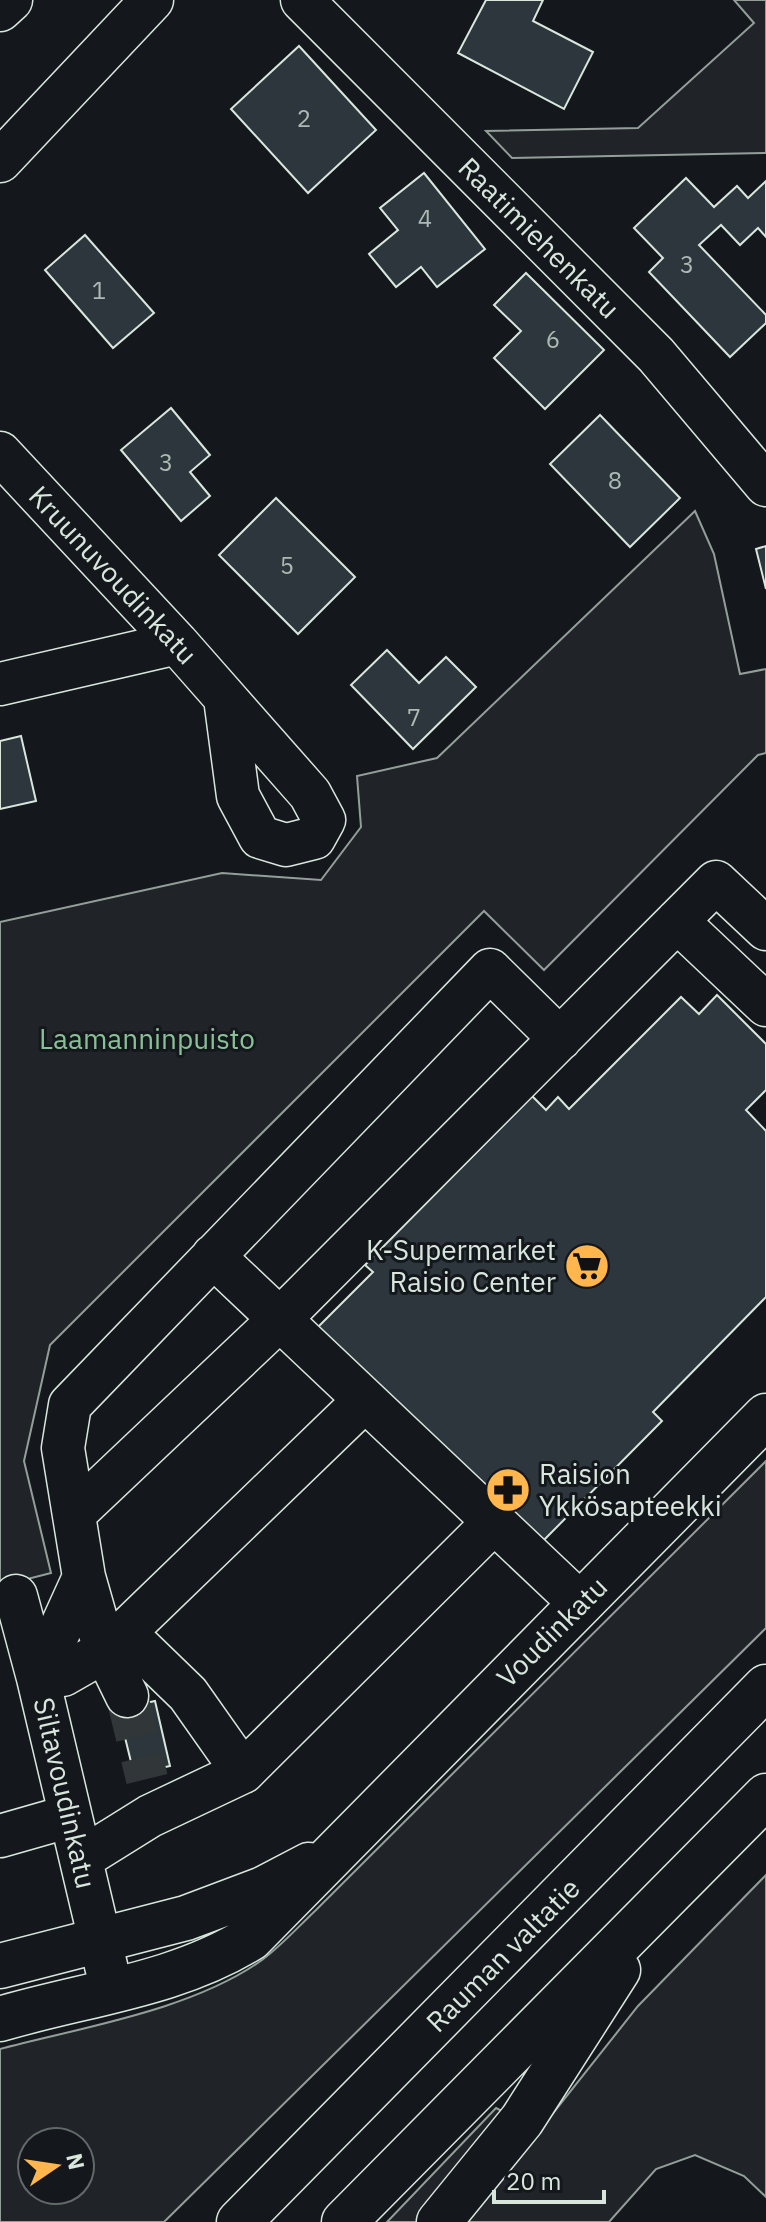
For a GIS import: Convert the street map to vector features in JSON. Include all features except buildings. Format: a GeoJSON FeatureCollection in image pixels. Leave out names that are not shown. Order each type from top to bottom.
{"type":"FeatureCollection","features":[{"type":"Feature","properties":{"kind":"main road","name":"Voudinkatu"},"geometry":{"type":"LineString","coordinates":[[0,2019],[112,1991],[224,1954],[251,1938],[766,1416]]}},
{"type":"Feature","properties":{"kind":"main road","name":"Rauman valtatie"},"geometry":{"type":"LineString","coordinates":[[239,2222],[766,1687]]}},
{"type":"Feature","properties":{"kind":"main road"},"geometry":{"type":"LineString","coordinates":[[344,2222],[766,1796]]}},
{"type":"Feature","properties":{"kind":"main road","name":"Voudinkatu"},"geometry":{"type":"LineString","coordinates":[[0,1966],[186,1918],[263,1889],[339,1849]]}},
{"type":"Feature","properties":{"kind":"main road"},"geometry":{"type":"LineString","coordinates":[[439,2222],[522,2120],[667,1895]]}},
{"type":"Feature","properties":{"kind":"street"},"geometry":{"type":"LineString","coordinates":[[0,10],[11,0]]}},
{"type":"Feature","properties":{"kind":"street"},"geometry":{"type":"LineString","coordinates":[[0,161],[152,0]]}},
{"type":"Feature","properties":{"kind":"street","name":"Raatimiehenkatu"},"geometry":{"type":"LineString","coordinates":[[302,0],[656,355],[765,486]]}},
{"type":"Feature","properties":{"kind":"street","name":"Kruunuvoudinkatu"},"geometry":{"type":"LineString","coordinates":[[0,453],[225,698]]}},
{"type":"Feature","properties":{"kind":"street"},"geometry":{"type":"LineString","coordinates":[[0,684],[177,643]]}},
{"type":"Feature","properties":{"kind":"street"},"geometry":{"type":"LineString","coordinates":[[74,1514],[280,1319],[716,882],[766,929]]}},
{"type":"Feature","properties":{"kind":"street"},"geometry":{"type":"LineString","coordinates":[[677,921],[766,1005]]}},
{"type":"Feature","properties":{"kind":"street"},"geometry":{"type":"LineString","coordinates":[[127,1696],[115,1642],[84,1577],[63,1448],[70,1405],[490,970],[560,1039]]}},
{"type":"Feature","properties":{"kind":"street"},"geometry":{"type":"LineString","coordinates":[[213,1256],[581,1604]]}},
{"type":"Feature","properties":{"kind":"street"},"geometry":{"type":"LineString","coordinates":[[38,1678],[63,1675],[115,1642],[365,1400]]}},
{"type":"Feature","properties":{"kind":"street"},"geometry":{"type":"LineString","coordinates":[[81,1859],[107,1845],[148,1797],[243,1772],[494,1522]]}},
{"type":"Feature","properties":{"kind":"street"},"geometry":{"type":"LineString","coordinates":[[38,1678],[84,1577]]}},
{"type":"Feature","properties":{"kind":"street","name":"Siltavoudinkatu"},"geometry":{"type":"LineString","coordinates":[[16,1596],[112,1991]]}},
{"type":"Feature","properties":{"kind":"street"},"geometry":{"type":"LineString","coordinates":[[115,1642],[188,1694],[243,1772]]}},
{"type":"Feature","properties":{"kind":"street"},"geometry":{"type":"LineString","coordinates":[[0,1836],[70,1816]]}},
{"type":"Feature","properties":{"kind":"green space"},"geometry":{"type":"Polygon","coordinates":[[[734,0],[766,0],[766,153],[512,158],[486,131],[638,128],[754,23],[734,0]]]}},
{"type":"Feature","properties":{"kind":"green space","name":"Laamanninpuisto"},"geometry":{"type":"Polygon","coordinates":[[[695,511],[714,554],[740,674],[766,669],[766,753],[758,755],[544,970],[484,911],[50,1345],[24,1461],[51,1573],[0,1586],[0,922],[222,873],[321,880],[361,827],[357,776],[437,758],[695,511]]]}},
{"type":"Feature","properties":{"kind":"green space"},"geometry":{"type":"Polygon","coordinates":[[[766,1461],[766,1628],[164,2222],[0,2222],[0,2049],[136,2015],[203,1992],[262,1960],[283,1943],[766,1461]]]}},
{"type":"Feature","properties":{"kind":"green space"},"geometry":{"type":"Polygon","coordinates":[[[766,1875],[766,2197],[744,2176],[695,2155],[656,2169],[609,2222],[467,2222],[638,2006],[766,1875]]]}},
{"type":"Feature","properties":{"kind":"green space"},"geometry":{"type":"Polygon","coordinates":[[[496,2108],[506,2113],[460,2175],[417,2222],[387,2222],[496,2108]]]}},
{"type":"Feature","properties":{"kind":"tunnel"},"geometry":{"type":"LineString","coordinates":[[127,1696],[147,1779]]}},
{"type":"Feature","properties":{"kind":"place","name":"K-Supermarket Raisio Center"},"geometry":{"type":"Point","coordinates":[587,1266]}},
{"type":"Feature","properties":{"kind":"place","name":"Raision Ykkösapteekki"},"geometry":{"type":"Point","coordinates":[508,1490]}}]}
